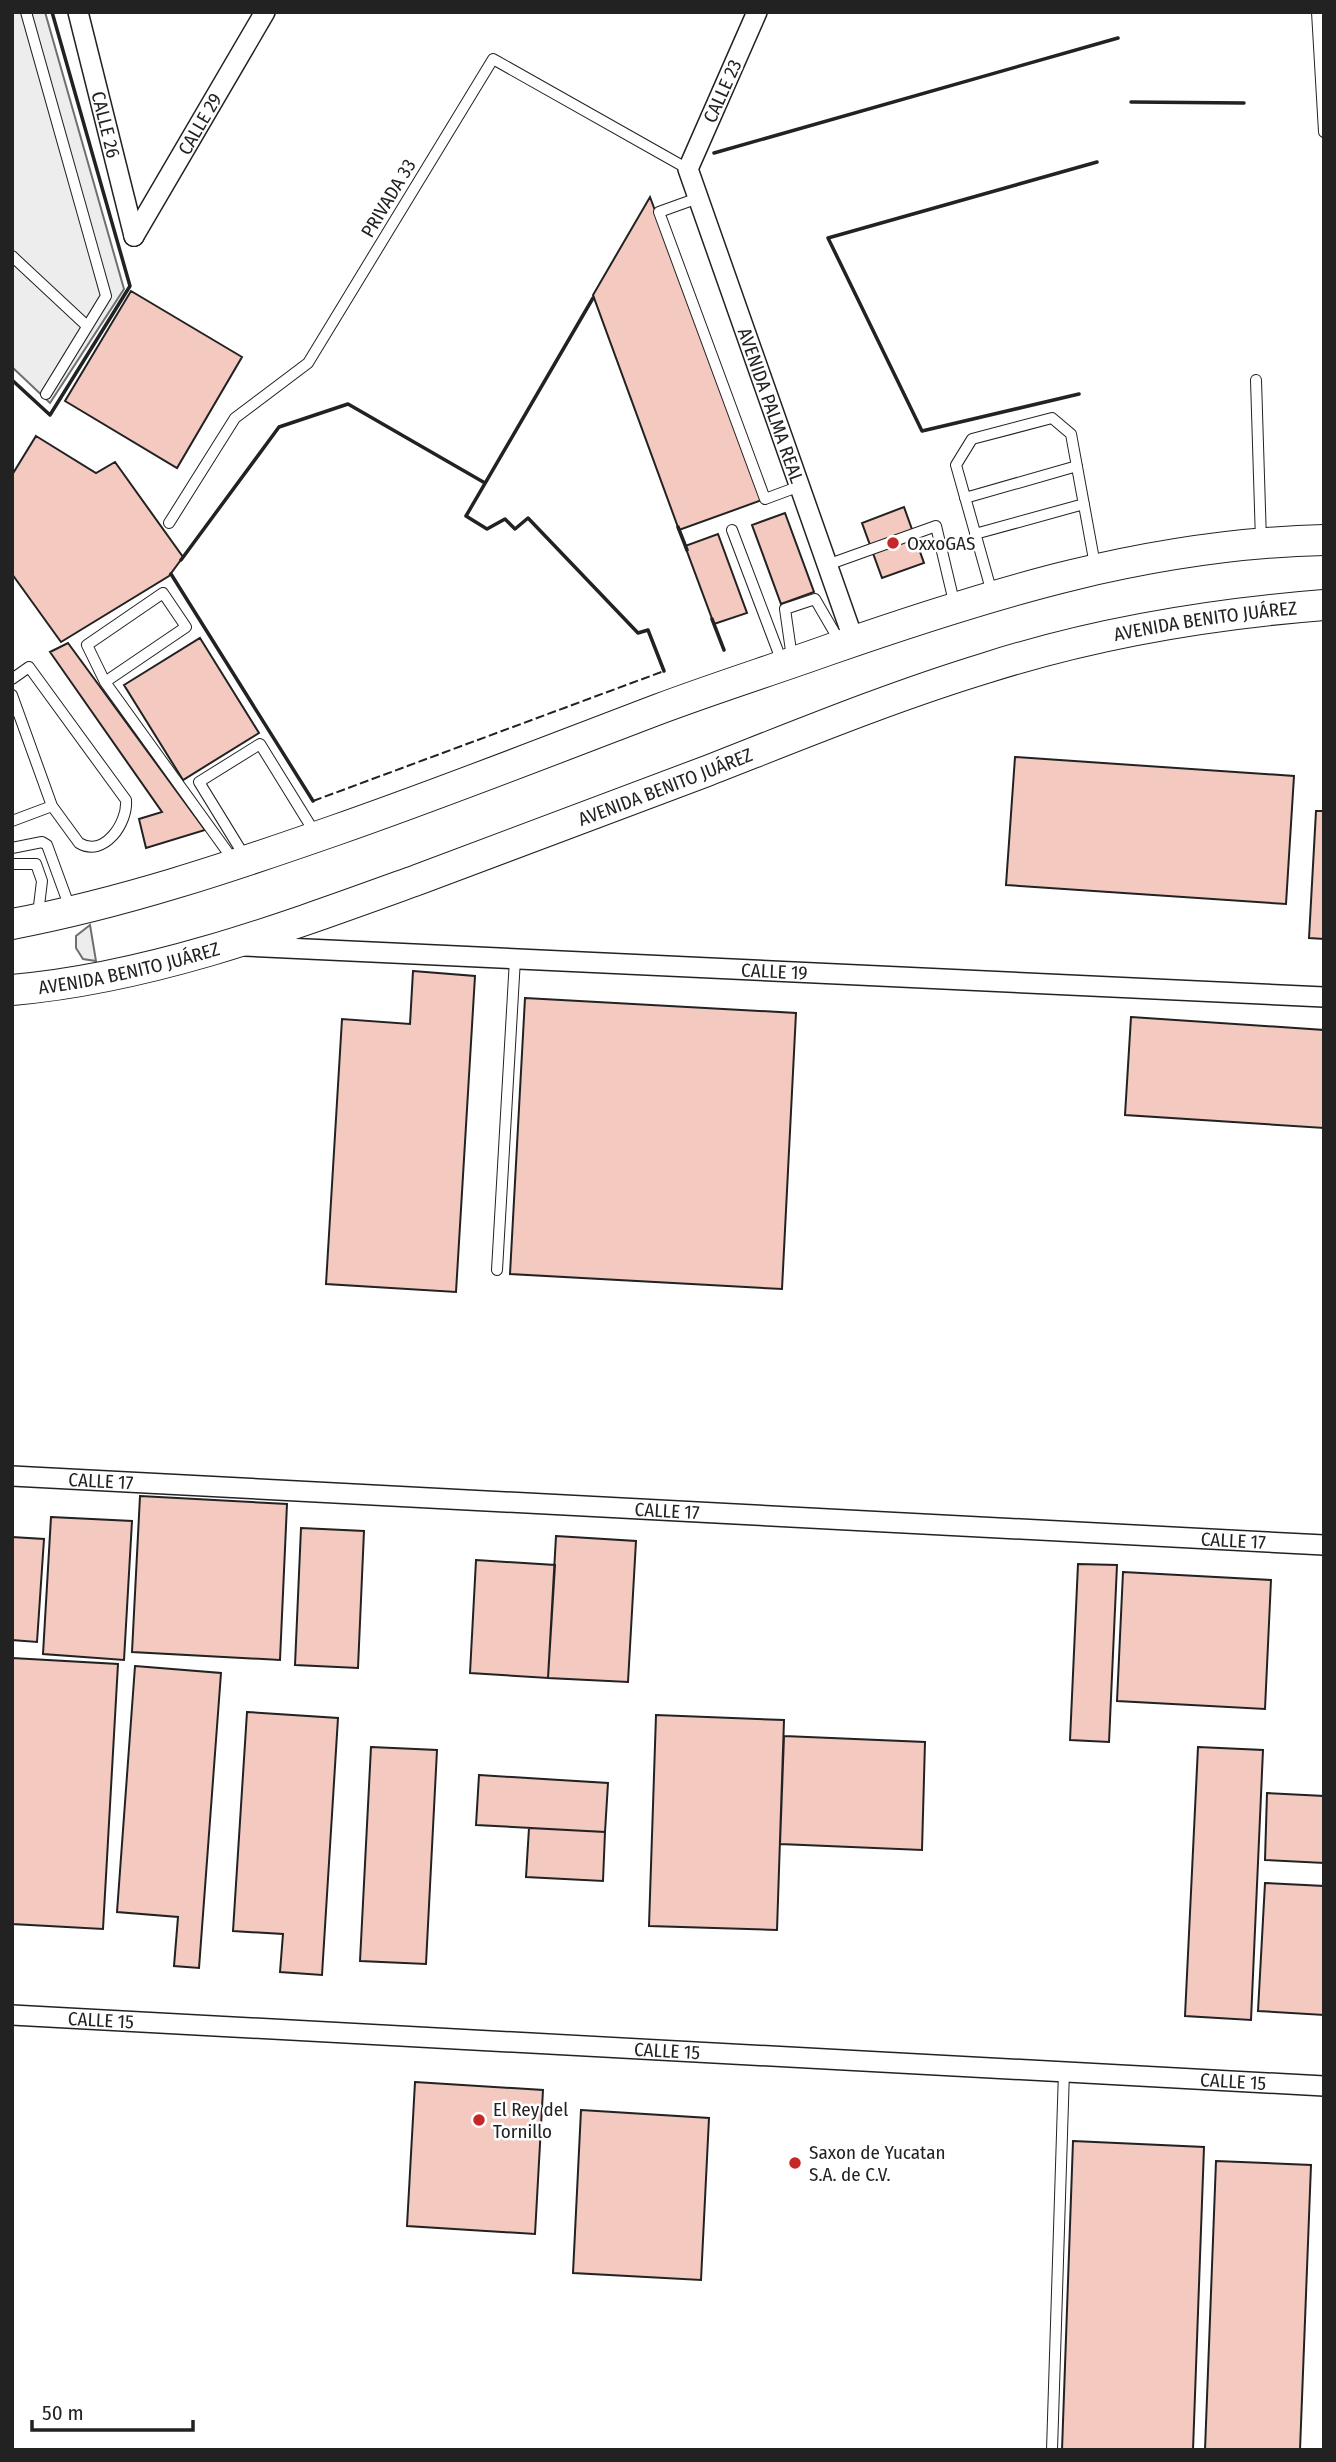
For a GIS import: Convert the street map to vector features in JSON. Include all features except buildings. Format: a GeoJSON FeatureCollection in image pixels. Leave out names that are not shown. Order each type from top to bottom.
{"type":"FeatureCollection","features":[{"type":"Feature","properties":{"kind":"main road"},"geometry":{"type":"LineString","coordinates":[[25,922],[71,912],[317,837],[450,790],[662,708],[992,594],[1133,560],[1261,542],[1324,540]]}},
{"type":"Feature","properties":{"kind":"main road","name":"AVENIDA BENITO JUÁREZ"},"geometry":{"type":"LineString","coordinates":[[12,990],[65,985],[226,945],[572,824],[842,718],[986,668],[1094,639],[1190,620],[1324,605]]}},
{"type":"Feature","properties":{"kind":"street","name":"CALLE 26"},"geometry":{"type":"LineString","coordinates":[[78,12],[134,236]]}},
{"type":"Feature","properties":{"kind":"street","name":"CALLE 29"},"geometry":{"type":"LineString","coordinates":[[134,236],[265,12]]}},
{"type":"Feature","properties":{"kind":"street","name":"CALLE 23"},"geometry":{"type":"LineString","coordinates":[[688,169],[757,12]]}},
{"type":"Feature","properties":{"kind":"street","name":"AVENIDA PALMA REAL"},"geometry":{"type":"LineString","coordinates":[[688,169],[827,565],[848,643]]}},
{"type":"Feature","properties":{"kind":"street","name":"CALLE 19"},"geometry":{"type":"LineString","coordinates":[[226,945],[1324,997]]}},
{"type":"Feature","properties":{"kind":"street","name":"CALLE 17"},"geometry":{"type":"LineString","coordinates":[[12,1476],[1324,1545]]}},
{"type":"Feature","properties":{"kind":"street","name":"CALLE 15"},"geometry":{"type":"LineString","coordinates":[[12,2015],[1324,2086]]}},
{"type":"Feature","properties":{"kind":"lane"},"geometry":{"type":"LineString","coordinates":[[26,12],[106,296],[46,394]]}},
{"type":"Feature","properties":{"kind":"lane"},"geometry":{"type":"LineString","coordinates":[[1317,12],[1324,131]]}},
{"type":"Feature","properties":{"kind":"lane","name":"PRIVADA 33"},"geometry":{"type":"LineString","coordinates":[[169,523],[235,418],[308,363],[493,59],[688,169]]}},
{"type":"Feature","properties":{"kind":"lane"},"geometry":{"type":"LineString","coordinates":[[698,198],[659,212],[765,499],[800,486]]}},
{"type":"Feature","properties":{"kind":"lane"},"geometry":{"type":"LineString","coordinates":[[12,256],[87,326]]}},
{"type":"Feature","properties":{"kind":"lane"},"geometry":{"type":"LineString","coordinates":[[1256,380],[1261,542]]}},
{"type":"Feature","properties":{"kind":"lane"},"geometry":{"type":"LineString","coordinates":[[992,594],[956,465],[972,439],[1052,418],[1071,433],[1095,569]]}},
{"type":"Feature","properties":{"kind":"lane"},"geometry":{"type":"LineString","coordinates":[[965,498],[1077,466]]}},
{"type":"Feature","properties":{"kind":"lane"},"geometry":{"type":"LineString","coordinates":[[975,534],[1084,504]]}},
{"type":"Feature","properties":{"kind":"lane"},"geometry":{"type":"LineString","coordinates":[[827,565],[936,526],[955,606]]}},
{"type":"Feature","properties":{"kind":"lane"},"geometry":{"type":"LineString","coordinates":[[732,530],[788,664]]}},
{"type":"Feature","properties":{"kind":"lane"},"geometry":{"type":"LineString","coordinates":[[105,682],[186,627],[163,593],[87,645],[105,682],[242,862]]}},
{"type":"Feature","properties":{"kind":"lane"},"geometry":{"type":"LineString","coordinates":[[788,664],[785,609],[816,599],[848,643]]}},
{"type":"Feature","properties":{"kind":"lane"},"geometry":{"type":"LineString","coordinates":[[12,679],[29,667],[127,805],[112,836],[93,848],[86,847],[74,838],[52,806],[12,695]]}},
{"type":"Feature","properties":{"kind":"lane"},"geometry":{"type":"LineString","coordinates":[[242,862],[199,782],[260,744],[317,837]]}},
{"type":"Feature","properties":{"kind":"lane"},"geometry":{"type":"LineString","coordinates":[[12,821],[52,806]]}},
{"type":"Feature","properties":{"kind":"lane"},"geometry":{"type":"LineString","coordinates":[[12,848],[42,842],[47,845],[71,912]]}},
{"type":"Feature","properties":{"kind":"lane"},"geometry":{"type":"LineString","coordinates":[[12,864],[31,861],[37,867],[42,881],[25,922]]}},
{"type":"Feature","properties":{"kind":"lane"},"geometry":{"type":"LineString","coordinates":[[497,1270],[515,959]]}},
{"type":"Feature","properties":{"kind":"lane"},"geometry":{"type":"LineString","coordinates":[[1052,2450],[1064,2071]]}},
{"type":"Feature","properties":{"kind":"shaded area"},"geometry":{"type":"Polygon","coordinates":[[[12,12],[45,12],[124,289],[50,403],[12,367],[12,12]]]}},
{"type":"Feature","properties":{"kind":"shaded area"},"geometry":{"type":"Polygon","coordinates":[[[90,925],[96,961],[83,959],[76,948],[76,936],[90,925]]]}},
{"type":"Feature","properties":{"kind":"fence"},"geometry":{"type":"LineString","coordinates":[[313,801],[664,671]]}},
{"type":"Feature","properties":{"kind":"wall"},"geometry":{"type":"LineString","coordinates":[[12,380],[50,415],[130,286],[52,12]]}},
{"type":"Feature","properties":{"kind":"wall"},"geometry":{"type":"LineString","coordinates":[[714,153],[1118,38]]}},
{"type":"Feature","properties":{"kind":"wall"},"geometry":{"type":"LineString","coordinates":[[1131,102],[1244,103]]}},
{"type":"Feature","properties":{"kind":"wall"},"geometry":{"type":"LineString","coordinates":[[1079,394],[922,431],[828,238],[1097,162]]}},
{"type":"Feature","properties":{"kind":"wall"},"geometry":{"type":"LineString","coordinates":[[593,298],[466,516],[487,529],[505,519],[515,529],[528,518],[638,633],[648,630],[664,671]]}},
{"type":"Feature","properties":{"kind":"wall"},"geometry":{"type":"LineString","coordinates":[[181,560],[279,427],[348,404],[485,483]]}},
{"type":"Feature","properties":{"kind":"wall"},"geometry":{"type":"LineString","coordinates":[[678,527],[687,550]]}},
{"type":"Feature","properties":{"kind":"wall"},"geometry":{"type":"LineString","coordinates":[[171,574],[313,801]]}},
{"type":"Feature","properties":{"kind":"wall"},"geometry":{"type":"LineString","coordinates":[[712,619],[724,650]]}},
{"type":"Feature","properties":{"kind":"place","name":"OxxoGAS"},"geometry":{"type":"Point","coordinates":[893,543]}},
{"type":"Feature","properties":{"kind":"place","name":"El Rey del Tornillo"},"geometry":{"type":"Point","coordinates":[479,2120]}},
{"type":"Feature","properties":{"kind":"place","name":"Saxon de Yucatan S.A. de C.V."},"geometry":{"type":"Point","coordinates":[795,2163]}}]}
